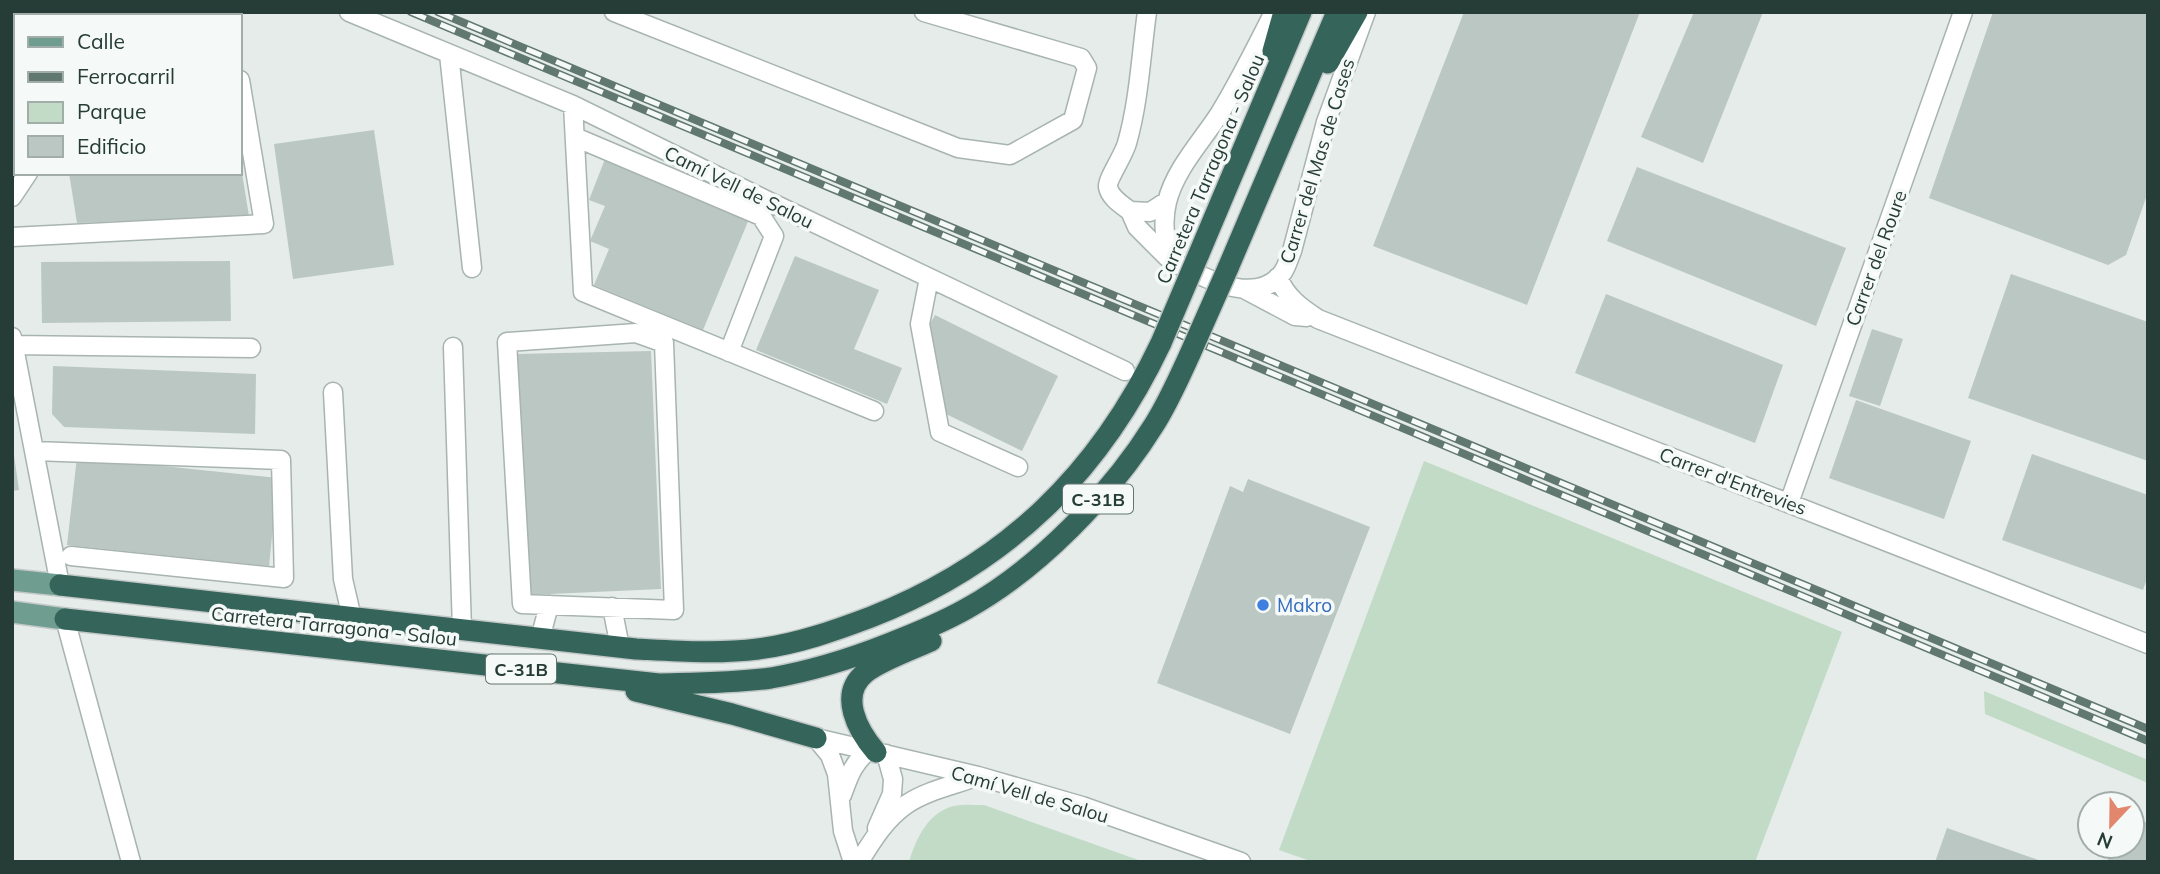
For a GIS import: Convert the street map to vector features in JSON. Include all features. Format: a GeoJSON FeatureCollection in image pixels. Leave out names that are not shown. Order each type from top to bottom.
{"type":"FeatureCollection","features":[{"type":"Feature","properties":{"kind":"highway"},"geometry":{"type":"LineString","coordinates":[[1259,109],[1284,12]]}},
{"type":"Feature","properties":{"kind":"highway","name":"Carretera Tarragona - Salou"},"geometry":{"type":"LineString","coordinates":[[60,585],[462,631],[620,647],[703,652],[755,650],[783,645],[836,631],[915,599],[949,582],[1019,530],[1069,485],[1099,450],[1123,415],[1161,342],[1301,12]]}},
{"type":"Feature","properties":{"kind":"highway","name":"C-31B"},"geometry":{"type":"LineString","coordinates":[[1278,150],[1337,12]]}},
{"type":"Feature","properties":{"kind":"highway"},"geometry":{"type":"LineString","coordinates":[[1278,150],[1357,12]]}},
{"type":"Feature","properties":{"kind":"highway","name":"Carretera Tarragona - Salou"},"geometry":{"type":"LineString","coordinates":[[65,619],[659,684],[772,677],[815,668],[866,652],[966,609],[1016,575],[1084,515],[1119,473],[1153,426],[1190,354],[1278,150]]}},
{"type":"Feature","properties":{"kind":"highway"},"geometry":{"type":"LineString","coordinates":[[877,752],[863,738],[854,720],[853,697],[860,678],[867,671],[933,640],[966,609]]}},
{"type":"Feature","properties":{"kind":"highway"},"geometry":{"type":"LineString","coordinates":[[566,674],[732,714],[816,738]]}},
{"type":"Feature","properties":{"kind":"main road","name":"Carretera Tarragona - Salou"},"geometry":{"type":"LineString","coordinates":[[12,580],[60,585]]}},
{"type":"Feature","properties":{"kind":"main road","name":"Carretera Tarragona - Salou"},"geometry":{"type":"LineString","coordinates":[[12,612],[65,619]]}},
{"type":"Feature","properties":{"kind":"street","name":"Camí Vell de Salou"},"geometry":{"type":"LineString","coordinates":[[349,12],[573,105],[1125,371]]}},
{"type":"Feature","properties":{"kind":"street"},"geometry":{"type":"LineString","coordinates":[[614,12],[958,148],[1010,155],[1073,120],[1087,68],[1082,58],[924,12]]}},
{"type":"Feature","properties":{"kind":"street"},"geometry":{"type":"LineString","coordinates":[[1147,12],[1131,128],[1126,148],[1108,186],[1112,196],[1130,211],[1138,227],[1171,261],[1207,278],[1246,290]]}},
{"type":"Feature","properties":{"kind":"street"},"geometry":{"type":"LineString","coordinates":[[1171,261],[1164,236],[1167,201],[1178,176],[1219,115],[1248,65],[1274,12]]}},
{"type":"Feature","properties":{"kind":"street","name":"Carrer del Mas de Cases"},"geometry":{"type":"LineString","coordinates":[[1246,290],[1268,286],[1284,271],[1292,251],[1326,122],[1366,12]]}},
{"type":"Feature","properties":{"kind":"street","name":"Carrer del Roure"},"geometry":{"type":"LineString","coordinates":[[1789,503],[1964,12]]}},
{"type":"Feature","properties":{"kind":"street"},"geometry":{"type":"LineString","coordinates":[[449,54],[472,268]]}},
{"type":"Feature","properties":{"kind":"street"},"geometry":{"type":"LineString","coordinates":[[12,237],[264,225],[242,92]]}},
{"type":"Feature","properties":{"kind":"street"},"geometry":{"type":"LineString","coordinates":[[573,105],[583,292],[874,411]]}},
{"type":"Feature","properties":{"kind":"street"},"geometry":{"type":"LineString","coordinates":[[575,137],[761,216],[774,236],[729,352]]}},
{"type":"Feature","properties":{"kind":"street"},"geometry":{"type":"LineString","coordinates":[[12,197],[27,175]]}},
{"type":"Feature","properties":{"kind":"street"},"geometry":{"type":"LineString","coordinates":[[1130,211],[1150,212],[1167,201]]}},
{"type":"Feature","properties":{"kind":"street","name":"Carrer d'Entrevies"},"geometry":{"type":"LineString","coordinates":[[1278,277],[1283,290],[1296,304],[1318,319],[2148,644]]}},
{"type":"Feature","properties":{"kind":"street"},"geometry":{"type":"LineString","coordinates":[[929,278],[920,324],[940,432],[1018,467]]}},
{"type":"Feature","properties":{"kind":"street","name":"Carrer d'Entrevies"},"geometry":{"type":"LineString","coordinates":[[1246,290],[1295,316],[1318,319]]}},
{"type":"Feature","properties":{"kind":"street"},"geometry":{"type":"LineString","coordinates":[[636,333],[664,343],[674,610],[612,607],[522,604],[508,342],[636,333]]}},
{"type":"Feature","properties":{"kind":"street"},"geometry":{"type":"LineString","coordinates":[[60,585],[13,342],[251,348]]}},
{"type":"Feature","properties":{"kind":"street"},"geometry":{"type":"LineString","coordinates":[[453,347],[462,631]]}},
{"type":"Feature","properties":{"kind":"street"},"geometry":{"type":"LineString","coordinates":[[333,391],[343,579],[352,618]]}},
{"type":"Feature","properties":{"kind":"street"},"geometry":{"type":"LineString","coordinates":[[34,451],[281,460],[284,578],[71,556]]}},
{"type":"Feature","properties":{"kind":"street"},"geometry":{"type":"LineString","coordinates":[[120,592],[122,561]]}},
{"type":"Feature","properties":{"kind":"street"},"geometry":{"type":"LineString","coordinates":[[209,603],[210,570]]}},
{"type":"Feature","properties":{"kind":"street"},"geometry":{"type":"LineString","coordinates":[[540,639],[549,605]]}},
{"type":"Feature","properties":{"kind":"street"},"geometry":{"type":"LineString","coordinates":[[612,607],[620,647]]}},
{"type":"Feature","properties":{"kind":"street"},"geometry":{"type":"LineString","coordinates":[[65,619],[131,862]]}},
{"type":"Feature","properties":{"kind":"street","name":"Camí Vell de Salou"},"geometry":{"type":"LineString","coordinates":[[816,738],[978,776],[1082,806],[1241,862]]}},
{"type":"Feature","properties":{"kind":"street"},"geometry":{"type":"LineString","coordinates":[[816,738],[830,755],[837,774],[843,831],[856,862]]}},
{"type":"Feature","properties":{"kind":"street"},"geometry":{"type":"LineString","coordinates":[[841,799],[850,772],[858,759],[877,752],[893,779],[892,794],[874,838]]}},
{"type":"Feature","properties":{"kind":"street"},"geometry":{"type":"LineString","coordinates":[[856,862],[887,823],[908,803],[978,776]]}},
{"type":"Feature","properties":{"kind":"green space"},"geometry":{"type":"Polygon","coordinates":[[[1424,461],[1842,632],[1755,862],[1313,862],[1279,850],[1424,461]]]}},
{"type":"Feature","properties":{"kind":"green space"},"geometry":{"type":"Polygon","coordinates":[[[1984,691],[2148,760],[2148,783],[1985,714],[1984,691]]]}},
{"type":"Feature","properties":{"kind":"green space"},"geometry":{"type":"Polygon","coordinates":[[[983,805],[1144,862],[909,862],[919,836],[937,814],[954,806],[983,805]]]}},
{"type":"Feature","properties":{"kind":"building"},"geometry":{"type":"Polygon","coordinates":[[[12,12],[82,12],[14,14],[12,28],[12,12]]]}},
{"type":"Feature","properties":{"kind":"building"},"geometry":{"type":"Polygon","coordinates":[[[1464,12],[1640,12],[1527,305],[1373,246],[1464,12]]]}},
{"type":"Feature","properties":{"kind":"building"},"geometry":{"type":"Polygon","coordinates":[[[1694,12],[1763,12],[1703,163],[1641,137],[1694,12]]]}},
{"type":"Feature","properties":{"kind":"building"},"geometry":{"type":"Polygon","coordinates":[[[1993,12],[2148,12],[2148,192],[2126,255],[2108,265],[1929,198],[1993,12]]]}},
{"type":"Feature","properties":{"kind":"building"},"geometry":{"type":"Polygon","coordinates":[[[12,81],[14,130],[12,134],[12,81]]]}},
{"type":"Feature","properties":{"kind":"building"},"geometry":{"type":"Polygon","coordinates":[[[374,130],[394,265],[293,279],[274,144],[374,130]]]}},
{"type":"Feature","properties":{"kind":"building"},"geometry":{"type":"Polygon","coordinates":[[[605,159],[749,219],[703,330],[594,285],[609,249],[590,241],[605,206],[589,200],[605,159]]]}},
{"type":"Feature","properties":{"kind":"building"},"geometry":{"type":"Polygon","coordinates":[[[1637,167],[1846,248],[1816,326],[1607,241],[1637,167]]]}},
{"type":"Feature","properties":{"kind":"building"},"geometry":{"type":"Polygon","coordinates":[[[242,173],[249,216],[77,223],[69,175],[242,173]]]}},
{"type":"Feature","properties":{"kind":"building"},"geometry":{"type":"Polygon","coordinates":[[[795,256],[879,290],[854,349],[902,368],[887,404],[756,350],[795,256]]]}},
{"type":"Feature","properties":{"kind":"building"},"geometry":{"type":"Polygon","coordinates":[[[230,261],[231,321],[42,323],[41,262],[230,261]]]}},
{"type":"Feature","properties":{"kind":"building"},"geometry":{"type":"Polygon","coordinates":[[[2011,274],[2148,322],[2148,461],[1968,398],[2011,274]]]}},
{"type":"Feature","properties":{"kind":"building"},"geometry":{"type":"Polygon","coordinates":[[[1606,294],[1783,365],[1755,443],[1575,373],[1606,294]]]}},
{"type":"Feature","properties":{"kind":"building"},"geometry":{"type":"Polygon","coordinates":[[[935,315],[1058,376],[1022,451],[946,414],[930,324],[935,315]]]}},
{"type":"Feature","properties":{"kind":"building"},"geometry":{"type":"Polygon","coordinates":[[[1872,329],[1903,339],[1880,406],[1849,396],[1872,329]]]}},
{"type":"Feature","properties":{"kind":"building"},"geometry":{"type":"Polygon","coordinates":[[[651,351],[661,589],[528,595],[516,354],[651,351]]]}},
{"type":"Feature","properties":{"kind":"building"},"geometry":{"type":"Polygon","coordinates":[[[53,366],[256,374],[255,434],[64,427],[52,414],[53,366]]]}},
{"type":"Feature","properties":{"kind":"building"},"geometry":{"type":"Polygon","coordinates":[[[1856,400],[1971,441],[1944,519],[1829,478],[1856,400]]]}},
{"type":"Feature","properties":{"kind":"building"},"geometry":{"type":"Polygon","coordinates":[[[2032,454],[2148,495],[2148,576],[2143,590],[2002,540],[2032,454]]]}},
{"type":"Feature","properties":{"kind":"building"},"geometry":{"type":"Polygon","coordinates":[[[12,455],[19,490],[12,491],[12,455]]]}},
{"type":"Feature","properties":{"kind":"building"},"geometry":{"type":"Polygon","coordinates":[[[77,457],[278,478],[269,566],[67,545],[77,457]]]}},
{"type":"Feature","properties":{"kind":"building","name":"Makro"},"geometry":{"type":"Polygon","coordinates":[[[1248,479],[1370,527],[1290,734],[1157,683],[1230,486],[1243,492],[1248,479]]]}},
{"type":"Feature","properties":{"kind":"building"},"geometry":{"type":"Polygon","coordinates":[[[2146,822],[2148,823],[2148,862],[2107,862],[2146,860],[2146,822]]]}},
{"type":"Feature","properties":{"kind":"building"},"geometry":{"type":"Polygon","coordinates":[[[1947,828],[2041,861],[2041,862],[1935,862],[1947,828]]]}},
{"type":"Feature","properties":{"kind":"railway"},"geometry":{"type":"LineString","coordinates":[[411,12],[2148,741]]}},
{"type":"Feature","properties":{"kind":"railway"},"geometry":{"type":"LineString","coordinates":[[438,12],[2148,729]]}},
{"type":"Feature","properties":{"kind":"place","name":"Makro"},"geometry":{"type":"Point","coordinates":[1263,605]}}]}
